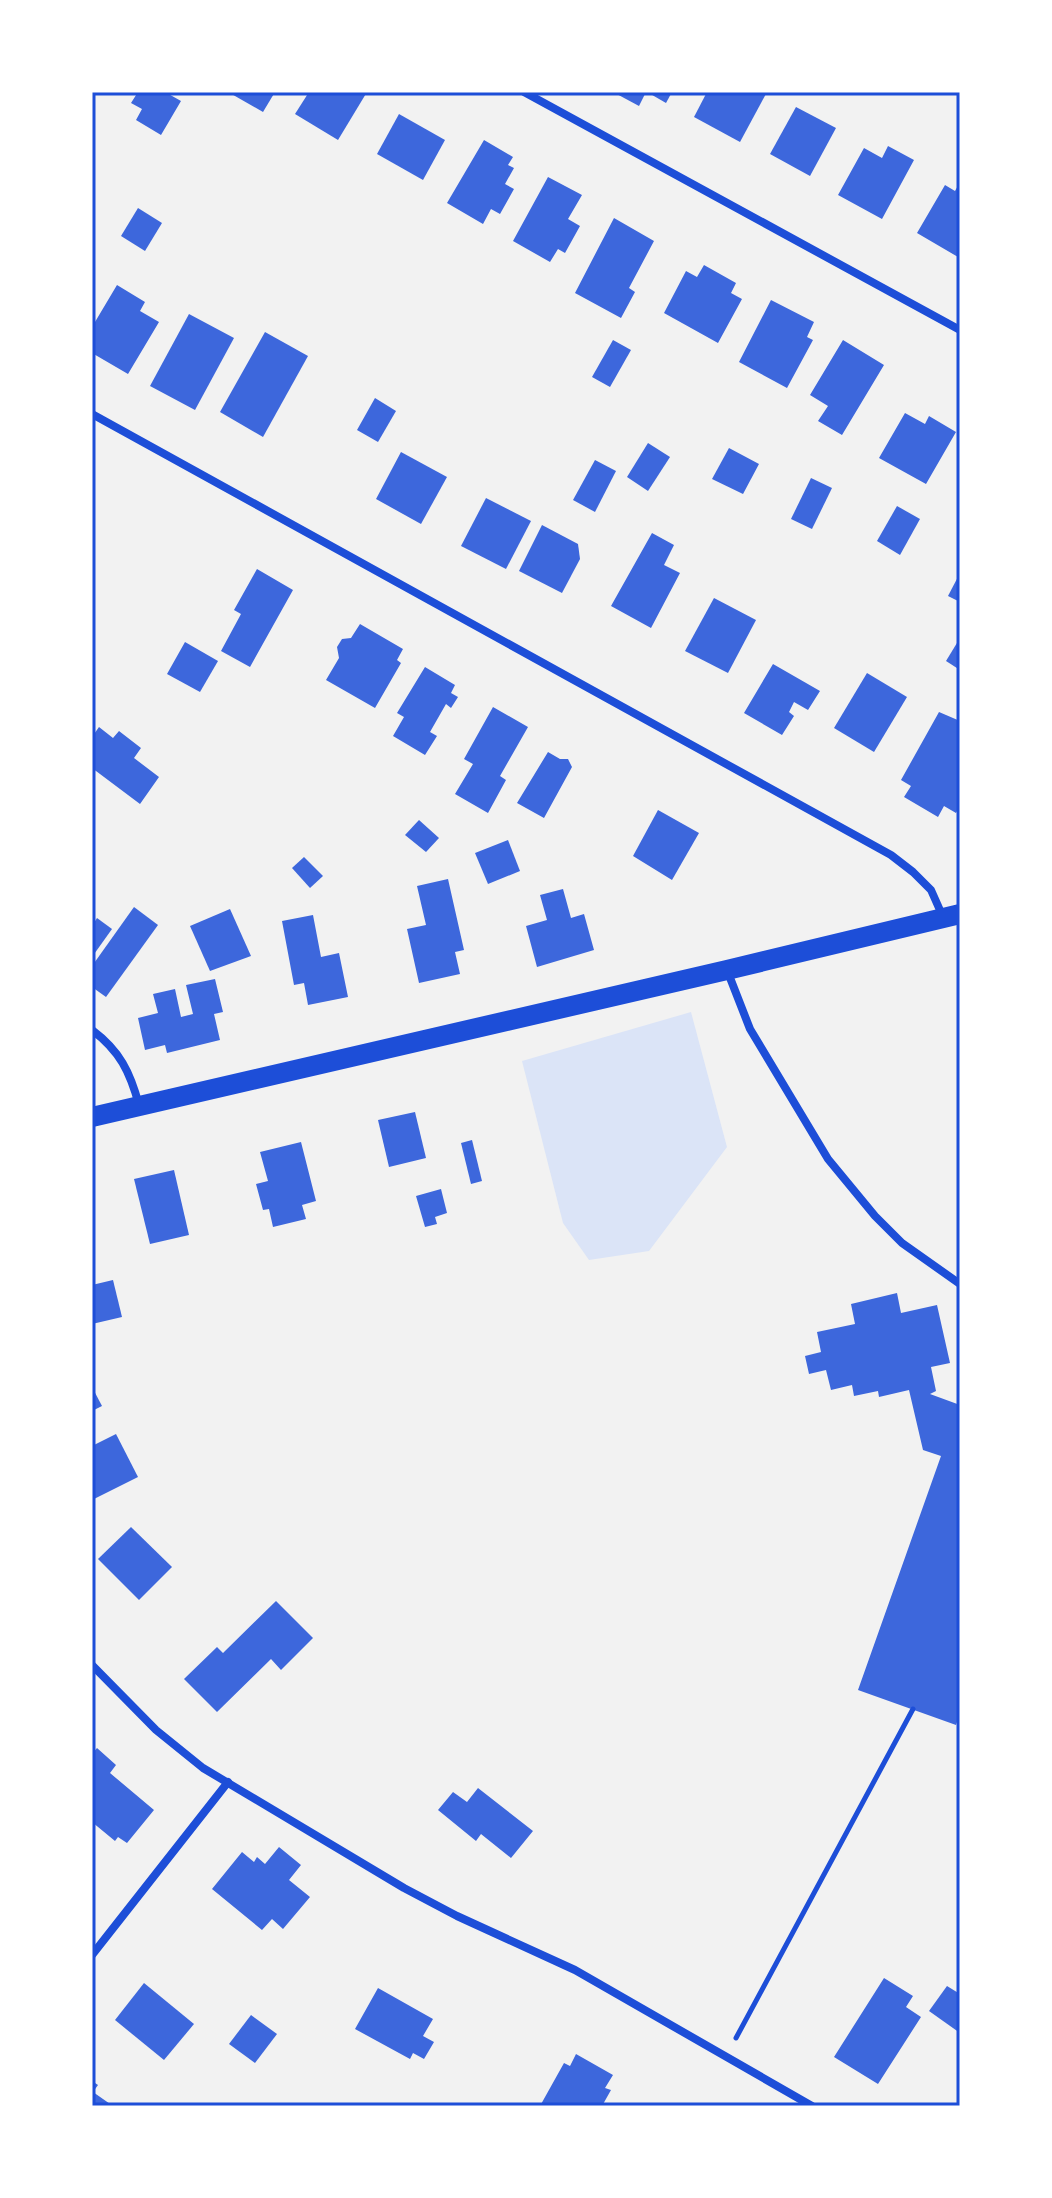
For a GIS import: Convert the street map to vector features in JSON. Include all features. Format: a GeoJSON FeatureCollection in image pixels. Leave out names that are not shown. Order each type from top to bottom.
{"type":"FeatureCollection","features":[{"type":"Feature","properties":{"kind":"main road"},"geometry":{"type":"LineString","coordinates":[[92,1117],[952,916]]}},
{"type":"Feature","properties":{"kind":"street"},"geometry":{"type":"LineString","coordinates":[[524,92],[960,330]]}},
{"type":"Feature","properties":{"kind":"street"},"geometry":{"type":"LineString","coordinates":[[92,414],[891,855],[931,890],[952,916]]}},
{"type":"Feature","properties":{"kind":"street"},"geometry":{"type":"LineString","coordinates":[[727,970],[750,1029],[828,1159],[875,1216],[902,1243],[960,1284]]}},
{"type":"Feature","properties":{"kind":"street"},"geometry":{"type":"LineString","coordinates":[[92,1030],[120,1056],[132,1078],[140,1106]]}},
{"type":"Feature","properties":{"kind":"street"},"geometry":{"type":"LineString","coordinates":[[92,1665],[156,1730],[203,1768],[404,1888],[457,1916],[537,1951],[630,2000],[812,2106]]}},
{"type":"Feature","properties":{"kind":"street"},"geometry":{"type":"LineString","coordinates":[[92,1955],[228,1782]]}},
{"type":"Feature","properties":{"kind":"path"},"geometry":{"type":"LineString","coordinates":[[726,2056],[913,1709]]}},
{"type":"Feature","properties":{"kind":"shaded area"},"geometry":{"type":"Polygon","coordinates":[[[691,1012],[727,1147],[649,1251],[589,1260],[563,1223],[522,1061],[691,1012]]]}},
{"type":"Feature","properties":{"kind":"building"},"geometry":{"type":"Polygon","coordinates":[[[138,92],[165,92],[181,101],[161,135],[136,120],[142,109],[131,103],[138,92]]]}},
{"type":"Feature","properties":{"kind":"building"},"geometry":{"type":"Polygon","coordinates":[[[228,92],[275,92],[263,112],[228,92]]]}},
{"type":"Feature","properties":{"kind":"building"},"geometry":{"type":"Polygon","coordinates":[[[309,92],[367,92],[338,140],[295,114],[309,92]]]}},
{"type":"Feature","properties":{"kind":"building"},"geometry":{"type":"Polygon","coordinates":[[[613,92],[646,92],[639,106],[613,92]]]}},
{"type":"Feature","properties":{"kind":"building"},"geometry":{"type":"Polygon","coordinates":[[[647,92],[672,92],[666,103],[647,92]]]}},
{"type":"Feature","properties":{"kind":"building"},"geometry":{"type":"Polygon","coordinates":[[[707,92],[767,92],[740,142],[694,117],[707,92]]]}},
{"type":"Feature","properties":{"kind":"building"},"geometry":{"type":"Polygon","coordinates":[[[796,107],[836,128],[810,176],[770,154],[796,107]]]}},
{"type":"Feature","properties":{"kind":"building"},"geometry":{"type":"Polygon","coordinates":[[[399,114],[445,140],[423,180],[377,154],[399,114]]]}},
{"type":"Feature","properties":{"kind":"building"},"geometry":{"type":"Polygon","coordinates":[[[484,140],[513,157],[508,165],[514,168],[505,184],[514,189],[500,214],[491,209],[483,224],[447,203],[484,140]]]}},
{"type":"Feature","properties":{"kind":"building"},"geometry":{"type":"Polygon","coordinates":[[[888,146],[914,160],[882,219],[838,195],[864,148],[882,158],[888,146]]]}},
{"type":"Feature","properties":{"kind":"building"},"geometry":{"type":"Polygon","coordinates":[[[548,177],[582,195],[568,219],[580,226],[565,253],[558,249],[550,262],[513,241],[548,177]]]}},
{"type":"Feature","properties":{"kind":"building"},"geometry":{"type":"Polygon","coordinates":[[[960,182],[958,257],[917,233],[945,185],[955,191],[960,182]]]}},
{"type":"Feature","properties":{"kind":"building"},"geometry":{"type":"Polygon","coordinates":[[[138,208],[162,223],[145,251],[121,236],[138,208]]]}},
{"type":"Feature","properties":{"kind":"building"},"geometry":{"type":"Polygon","coordinates":[[[614,218],[654,241],[629,288],[635,292],[621,318],[575,293],[614,218]]]}},
{"type":"Feature","properties":{"kind":"building"},"geometry":{"type":"Polygon","coordinates":[[[704,265],[736,283],[731,293],[742,299],[718,343],[664,313],[686,271],[697,277],[704,265]]]}},
{"type":"Feature","properties":{"kind":"building"},"geometry":{"type":"Polygon","coordinates":[[[117,285],[145,302],[140,311],[159,322],[128,374],[92,353],[92,327],[117,285]]]}},
{"type":"Feature","properties":{"kind":"building"},"geometry":{"type":"Polygon","coordinates":[[[771,300],[814,322],[807,337],[813,340],[787,388],[739,362],[771,300]]]}},
{"type":"Feature","properties":{"kind":"building"},"geometry":{"type":"Polygon","coordinates":[[[189,314],[234,338],[195,410],[150,386],[189,314]]]}},
{"type":"Feature","properties":{"kind":"building"},"geometry":{"type":"Polygon","coordinates":[[[265,332],[308,356],[263,437],[220,412],[265,332]]]}},
{"type":"Feature","properties":{"kind":"building"},"geometry":{"type":"Polygon","coordinates":[[[613,340],[631,350],[610,387],[592,377],[613,340]]]}},
{"type":"Feature","properties":{"kind":"building"},"geometry":{"type":"Polygon","coordinates":[[[843,340],[884,365],[842,435],[818,421],[828,406],[810,395],[843,340]]]}},
{"type":"Feature","properties":{"kind":"building"},"geometry":{"type":"Polygon","coordinates":[[[375,398],[396,411],[378,442],[357,430],[375,398]]]}},
{"type":"Feature","properties":{"kind":"building"},"geometry":{"type":"Polygon","coordinates":[[[905,413],[925,424],[929,416],[956,432],[926,484],[879,458],[905,413]]]}},
{"type":"Feature","properties":{"kind":"building"},"geometry":{"type":"Polygon","coordinates":[[[648,443],[670,457],[648,491],[627,477],[648,443]]]}},
{"type":"Feature","properties":{"kind":"building"},"geometry":{"type":"Polygon","coordinates":[[[729,448],[759,464],[743,494],[712,479],[729,448]]]}},
{"type":"Feature","properties":{"kind":"building"},"geometry":{"type":"Polygon","coordinates":[[[401,452],[447,477],[421,524],[376,499],[401,452]]]}},
{"type":"Feature","properties":{"kind":"building"},"geometry":{"type":"Polygon","coordinates":[[[595,460],[616,471],[595,512],[573,500],[595,460]]]}},
{"type":"Feature","properties":{"kind":"building"},"geometry":{"type":"Polygon","coordinates":[[[811,478],[832,488],[812,529],[791,519],[811,478]]]}},
{"type":"Feature","properties":{"kind":"building"},"geometry":{"type":"Polygon","coordinates":[[[486,498],[531,521],[506,569],[461,546],[486,498]]]}},
{"type":"Feature","properties":{"kind":"building"},"geometry":{"type":"Polygon","coordinates":[[[897,506],[920,519],[900,555],[877,541],[897,506]]]}},
{"type":"Feature","properties":{"kind":"building"},"geometry":{"type":"Polygon","coordinates":[[[542,525],[578,544],[580,559],[562,593],[519,571],[542,525]]]}},
{"type":"Feature","properties":{"kind":"building"},"geometry":{"type":"Polygon","coordinates":[[[652,533],[674,545],[664,565],[680,573],[651,628],[611,606],[652,533]]]}},
{"type":"Feature","properties":{"kind":"building"},"geometry":{"type":"Polygon","coordinates":[[[257,569],[293,590],[250,667],[221,651],[241,614],[234,610],[257,569]]]}},
{"type":"Feature","properties":{"kind":"building"},"geometry":{"type":"Polygon","coordinates":[[[960,573],[960,602],[948,596],[960,573]]]}},
{"type":"Feature","properties":{"kind":"building"},"geometry":{"type":"Polygon","coordinates":[[[714,598],[756,620],[728,673],[685,651],[714,598]]]}},
{"type":"Feature","properties":{"kind":"building"},"geometry":{"type":"Polygon","coordinates":[[[360,624],[403,649],[397,660],[401,663],[375,708],[326,680],[339,658],[337,647],[342,639],[351,638],[360,624]]]}},
{"type":"Feature","properties":{"kind":"building"},"geometry":{"type":"Polygon","coordinates":[[[960,638],[960,670],[946,661],[960,638]]]}},
{"type":"Feature","properties":{"kind":"building"},"geometry":{"type":"Polygon","coordinates":[[[185,642],[218,661],[200,692],[167,674],[185,642]]]}},
{"type":"Feature","properties":{"kind":"building"},"geometry":{"type":"Polygon","coordinates":[[[773,664],[820,691],[808,710],[794,702],[789,712],[794,716],[782,735],[744,713],[773,664]]]}},
{"type":"Feature","properties":{"kind":"building"},"geometry":{"type":"Polygon","coordinates":[[[425,667],[455,685],[451,693],[458,697],[451,708],[446,704],[430,732],[437,736],[425,755],[393,736],[404,717],[397,713],[425,667]]]}},
{"type":"Feature","properties":{"kind":"building"},"geometry":{"type":"Polygon","coordinates":[[[867,673],[907,697],[874,752],[834,728],[867,673]]]}},
{"type":"Feature","properties":{"kind":"building"},"geometry":{"type":"Polygon","coordinates":[[[493,707],[528,727],[500,776],[506,780],[488,813],[455,794],[473,764],[464,759],[493,707]]]}},
{"type":"Feature","properties":{"kind":"building"},"geometry":{"type":"Polygon","coordinates":[[[939,712],[960,721],[960,806],[956,813],[944,806],[938,817],[904,797],[911,786],[901,780],[939,712]]]}},
{"type":"Feature","properties":{"kind":"building"},"geometry":{"type":"Polygon","coordinates":[[[99,727],[113,738],[119,731],[141,748],[134,758],[159,777],[140,804],[92,768],[92,737],[99,727]]]}},
{"type":"Feature","properties":{"kind":"building"},"geometry":{"type":"Polygon","coordinates":[[[548,752],[560,759],[568,759],[572,767],[544,818],[517,803],[548,752]]]}},
{"type":"Feature","properties":{"kind":"building"},"geometry":{"type":"Polygon","coordinates":[[[658,810],[699,833],[672,880],[633,856],[658,810]]]}},
{"type":"Feature","properties":{"kind":"building"},"geometry":{"type":"Polygon","coordinates":[[[419,820],[439,838],[426,852],[405,835],[419,820]]]}},
{"type":"Feature","properties":{"kind":"building"},"geometry":{"type":"Polygon","coordinates":[[[508,840],[520,871],[488,884],[475,853],[508,840]]]}},
{"type":"Feature","properties":{"kind":"building"},"geometry":{"type":"Polygon","coordinates":[[[304,857],[323,876],[310,888],[292,868],[304,857]]]}},
{"type":"Feature","properties":{"kind":"building"},"geometry":{"type":"Polygon","coordinates":[[[448,879],[464,950],[455,952],[460,974],[419,983],[407,929],[426,925],[417,886],[448,879]]]}},
{"type":"Feature","properties":{"kind":"building"},"geometry":{"type":"Polygon","coordinates":[[[563,889],[571,918],[584,914],[594,950],[537,967],[526,926],[547,920],[540,895],[563,889]]]}},
{"type":"Feature","properties":{"kind":"building"},"geometry":{"type":"Polygon","coordinates":[[[134,907],[158,925],[106,997],[92,987],[92,966],[134,907]]]}},
{"type":"Feature","properties":{"kind":"building"},"geometry":{"type":"Polygon","coordinates":[[[230,909],[251,956],[210,971],[190,926],[230,909]]]}},
{"type":"Feature","properties":{"kind":"building"},"geometry":{"type":"Polygon","coordinates":[[[313,915],[321,957],[339,953],[348,997],[308,1005],[304,983],[294,985],[282,921],[313,915]]]}},
{"type":"Feature","properties":{"kind":"building"},"geometry":{"type":"Polygon","coordinates":[[[97,918],[112,929],[92,957],[92,926],[97,918]]]}},
{"type":"Feature","properties":{"kind":"building"},"geometry":{"type":"Polygon","coordinates":[[[215,979],[223,1012],[214,1014],[220,1040],[167,1053],[165,1045],[145,1050],[138,1018],[158,1013],[153,994],[175,989],[181,1017],[193,1014],[186,985],[215,979]]]}},
{"type":"Feature","properties":{"kind":"building"},"geometry":{"type":"Polygon","coordinates":[[[415,1112],[426,1158],[389,1167],[378,1120],[415,1112]]]}},
{"type":"Feature","properties":{"kind":"building"},"geometry":{"type":"Polygon","coordinates":[[[472,1140],[482,1181],[471,1184],[461,1143],[472,1140]]]}},
{"type":"Feature","properties":{"kind":"building"},"geometry":{"type":"Polygon","coordinates":[[[301,1142],[316,1201],[302,1205],[306,1219],[273,1227],[269,1209],[263,1210],[256,1184],[268,1181],[260,1152],[301,1142]]]}},
{"type":"Feature","properties":{"kind":"building"},"geometry":{"type":"Polygon","coordinates":[[[174,1170],[189,1235],[150,1244],[134,1179],[174,1170]]]}},
{"type":"Feature","properties":{"kind":"building"},"geometry":{"type":"Polygon","coordinates":[[[441,1189],[447,1213],[435,1217],[437,1224],[425,1227],[416,1196],[441,1189]]]}},
{"type":"Feature","properties":{"kind":"building"},"geometry":{"type":"Polygon","coordinates":[[[113,1280],[122,1317],[92,1324],[92,1285],[113,1280]]]}},
{"type":"Feature","properties":{"kind":"building"},"geometry":{"type":"Polygon","coordinates":[[[897,1293],[901,1313],[937,1305],[950,1363],[931,1367],[936,1391],[930,1394],[960,1405],[960,1713],[956,1725],[858,1690],[941,1456],[923,1450],[909,1390],[879,1397],[878,1391],[854,1396],[852,1385],[831,1390],[826,1370],[809,1374],[805,1356],[821,1352],[817,1332],[855,1324],[851,1304],[897,1293]]]}},
{"type":"Feature","properties":{"kind":"building"},"geometry":{"type":"Polygon","coordinates":[[[92,1387],[102,1406],[92,1411],[92,1387]]]}},
{"type":"Feature","properties":{"kind":"building"},"geometry":{"type":"Polygon","coordinates":[[[116,1434],[138,1477],[92,1500],[92,1446],[116,1434]]]}},
{"type":"Feature","properties":{"kind":"building"},"geometry":{"type":"Polygon","coordinates":[[[131,1527],[172,1567],[139,1600],[98,1559],[131,1527]]]}},
{"type":"Feature","properties":{"kind":"building"},"geometry":{"type":"Polygon","coordinates":[[[276,1601],[313,1638],[281,1670],[271,1659],[217,1712],[184,1679],[217,1647],[223,1653],[276,1601]]]}},
{"type":"Feature","properties":{"kind":"building"},"geometry":{"type":"Polygon","coordinates":[[[97,1748],[116,1765],[110,1773],[154,1810],[127,1843],[118,1837],[115,1841],[92,1822],[92,1754],[97,1748]]]}},
{"type":"Feature","properties":{"kind":"building"},"geometry":{"type":"Polygon","coordinates":[[[478,1788],[533,1831],[511,1858],[481,1834],[476,1841],[438,1810],[453,1792],[467,1802],[478,1788]]]}},
{"type":"Feature","properties":{"kind":"building"},"geometry":{"type":"Polygon","coordinates":[[[279,1847],[301,1865],[289,1880],[310,1897],[283,1929],[272,1919],[262,1930],[212,1889],[242,1852],[254,1862],[257,1857],[265,1864],[279,1847]]]}},
{"type":"Feature","properties":{"kind":"building"},"geometry":{"type":"Polygon","coordinates":[[[884,1978],[913,1996],[906,2007],[921,2017],[878,2084],[834,2057],[884,1978]]]}},
{"type":"Feature","properties":{"kind":"building"},"geometry":{"type":"Polygon","coordinates":[[[144,1983],[194,2024],[164,2060],[115,2020],[144,1983]]]}},
{"type":"Feature","properties":{"kind":"building"},"geometry":{"type":"Polygon","coordinates":[[[947,1986],[960,1994],[960,2033],[929,2011],[947,1986]]]}},
{"type":"Feature","properties":{"kind":"building"},"geometry":{"type":"Polygon","coordinates":[[[378,1988],[433,2019],[423,2036],[434,2042],[424,2059],[413,2053],[410,2059],[355,2029],[378,1988]]]}},
{"type":"Feature","properties":{"kind":"building"},"geometry":{"type":"Polygon","coordinates":[[[251,2015],[277,2034],[255,2063],[229,2044],[251,2015]]]}},
{"type":"Feature","properties":{"kind":"building"},"geometry":{"type":"Polygon","coordinates":[[[576,2054],[613,2075],[605,2088],[611,2090],[602,2106],[540,2106],[564,2063],[570,2066],[576,2054]]]}},
{"type":"Feature","properties":{"kind":"building"},"geometry":{"type":"Polygon","coordinates":[[[92,2081],[98,2085],[93,2092],[113,2106],[92,2106],[92,2081]]]}}]}
